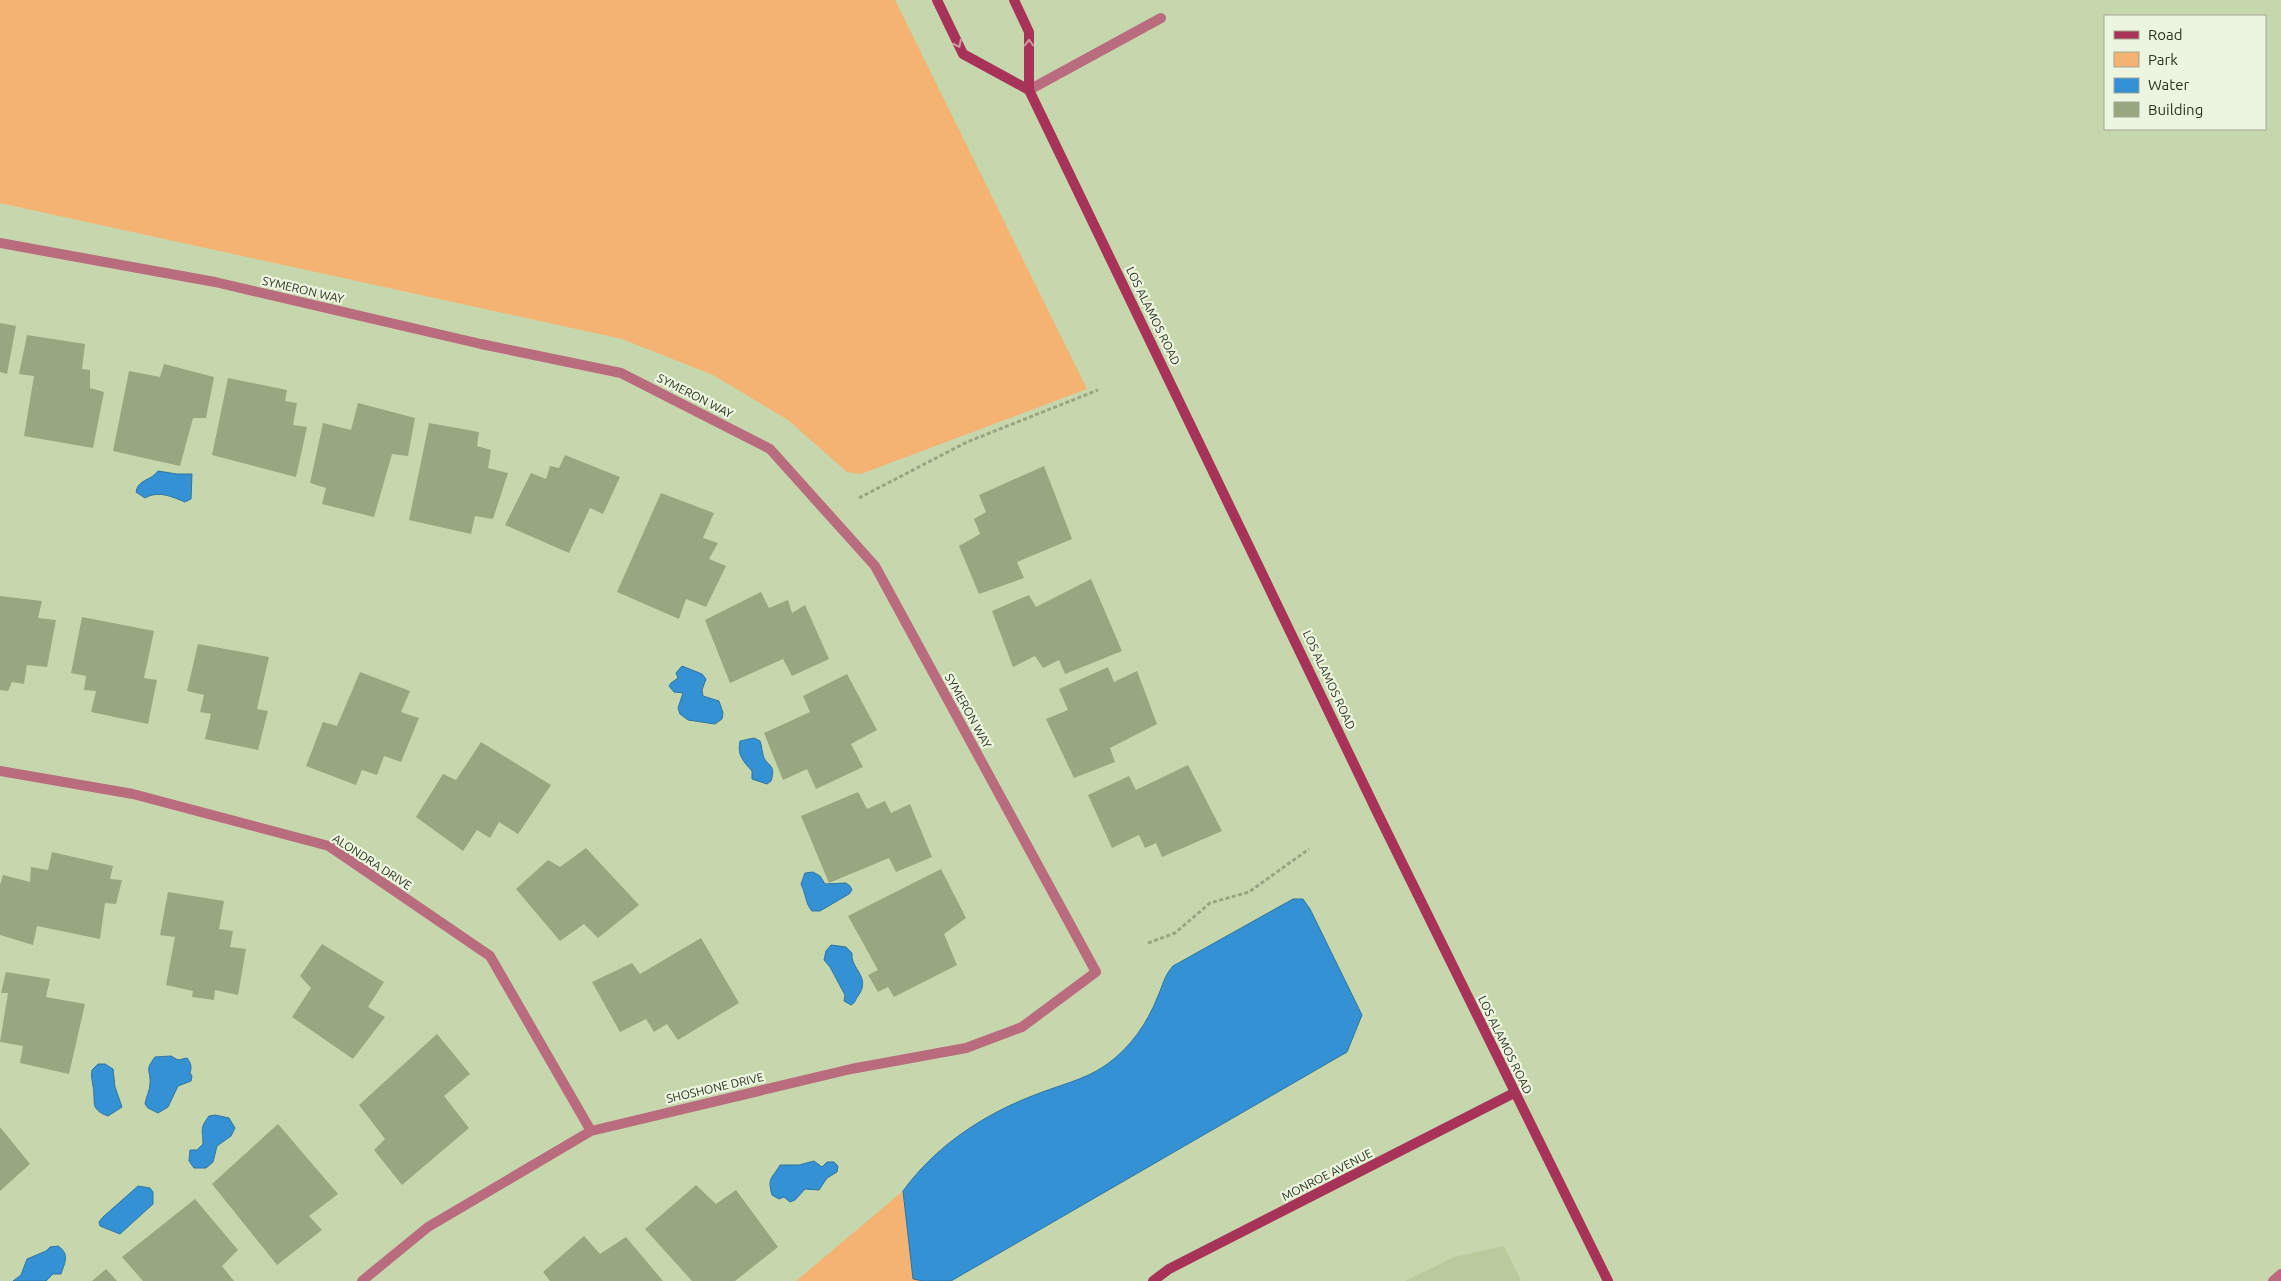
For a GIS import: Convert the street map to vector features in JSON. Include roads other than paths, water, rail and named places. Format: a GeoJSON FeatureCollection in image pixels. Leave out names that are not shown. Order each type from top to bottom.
{"type":"FeatureCollection","features":[{"type":"Feature","properties":{"kind":"main road"},"geometry":{"type":"LineString","coordinates":[[937,0],[963,54],[1029,90]]}},
{"type":"Feature","properties":{"kind":"main road","name":"LOS ALAMOS ROAD"},"geometry":{"type":"LineString","coordinates":[[1014,0],[1029,32],[1029,90],[1514,1093],[1608,1281]]}},
{"type":"Feature","properties":{"kind":"main road","name":"MONROE AVENUE"},"geometry":{"type":"LineString","coordinates":[[1152,1281],[1169,1269],[1514,1093]]}},
{"type":"Feature","properties":{"kind":"street"},"geometry":{"type":"LineString","coordinates":[[1029,90],[1161,18]]}},
{"type":"Feature","properties":{"kind":"street","name":"SYMERON WAY"},"geometry":{"type":"LineString","coordinates":[[0,243],[215,282],[482,344],[621,372],[770,449],[876,566],[1096,972]]}},
{"type":"Feature","properties":{"kind":"street","name":"ALONDRA DRIVE"},"geometry":{"type":"LineString","coordinates":[[0,771],[133,794],[329,846],[490,956],[592,1131]]}},
{"type":"Feature","properties":{"kind":"street","name":"SHOSHONE DRIVE"},"geometry":{"type":"LineString","coordinates":[[362,1281],[428,1228],[592,1131],[851,1069],[966,1048],[1022,1027],[1096,972]]}},
{"type":"Feature","properties":{"kind":"street"},"geometry":{"type":"LineString","coordinates":[[2273,1281],[2281,1274]]}},
{"type":"Feature","properties":{"kind":"water"},"geometry":{"type":"Polygon","coordinates":[[[158,471],[192,474],[191,499],[185,502],[160,494],[145,498],[136,492],[142,482],[152,477],[158,471]]]}},
{"type":"Feature","properties":{"kind":"water"},"geometry":{"type":"Polygon","coordinates":[[[682,666],[702,674],[706,679],[702,690],[703,696],[719,701],[723,713],[722,719],[715,724],[688,720],[680,714],[678,708],[683,693],[674,692],[669,686],[678,678],[676,673],[682,666]]]}},
{"type":"Feature","properties":{"kind":"water"},"geometry":{"type":"Polygon","coordinates":[[[754,738],[760,741],[764,758],[773,772],[771,781],[767,784],[752,779],[752,771],[743,761],[740,754],[740,741],[754,738]]]}},
{"type":"Feature","properties":{"kind":"water"},"geometry":{"type":"Polygon","coordinates":[[[813,872],[820,876],[825,884],[846,883],[852,890],[849,894],[820,911],[812,911],[801,884],[805,873],[813,872]]]}},
{"type":"Feature","properties":{"kind":"water"},"geometry":{"type":"Polygon","coordinates":[[[1293,899],[1303,899],[1310,909],[1362,1015],[1347,1052],[951,1281],[913,1279],[903,1191],[929,1160],[960,1134],[995,1113],[1032,1096],[1089,1075],[1106,1065],[1123,1051],[1137,1035],[1154,1006],[1166,977],[1173,966],[1293,899]]]}},
{"type":"Feature","properties":{"kind":"water"},"geometry":{"type":"Polygon","coordinates":[[[831,945],[846,947],[852,953],[854,964],[862,978],[862,989],[855,1002],[851,1005],[844,1001],[845,995],[830,967],[824,960],[826,951],[831,945]]]}},
{"type":"Feature","properties":{"kind":"water"},"geometry":{"type":"Polygon","coordinates":[[[171,1056],[178,1060],[187,1058],[191,1065],[191,1081],[178,1086],[168,1107],[158,1113],[148,1108],[145,1104],[150,1086],[149,1068],[155,1057],[171,1056]]]}},
{"type":"Feature","properties":{"kind":"water"},"geometry":{"type":"Polygon","coordinates":[[[98,1064],[105,1064],[113,1069],[115,1087],[122,1107],[108,1116],[98,1111],[94,1104],[92,1070],[98,1064]]]}},
{"type":"Feature","properties":{"kind":"water"},"geometry":{"type":"Polygon","coordinates":[[[215,1115],[229,1118],[235,1128],[231,1136],[217,1146],[213,1162],[206,1168],[194,1168],[189,1161],[190,1150],[197,1150],[203,1144],[202,1130],[204,1124],[209,1116],[215,1115]]]}},
{"type":"Feature","properties":{"kind":"water"},"geometry":{"type":"Polygon","coordinates":[[[814,1161],[822,1167],[827,1162],[834,1162],[838,1166],[837,1172],[827,1178],[819,1190],[805,1189],[795,1200],[790,1202],[784,1197],[779,1199],[772,1195],[770,1181],[780,1165],[799,1165],[814,1161]]]}},
{"type":"Feature","properties":{"kind":"water"},"geometry":{"type":"Polygon","coordinates":[[[138,1186],[150,1188],[153,1192],[153,1204],[120,1234],[100,1226],[99,1222],[103,1217],[138,1186]]]}},
{"type":"Feature","properties":{"kind":"water"},"geometry":{"type":"Polygon","coordinates":[[[58,1246],[65,1255],[61,1274],[53,1274],[46,1281],[13,1281],[21,1275],[27,1259],[46,1251],[50,1247],[58,1246]]]}}]}
